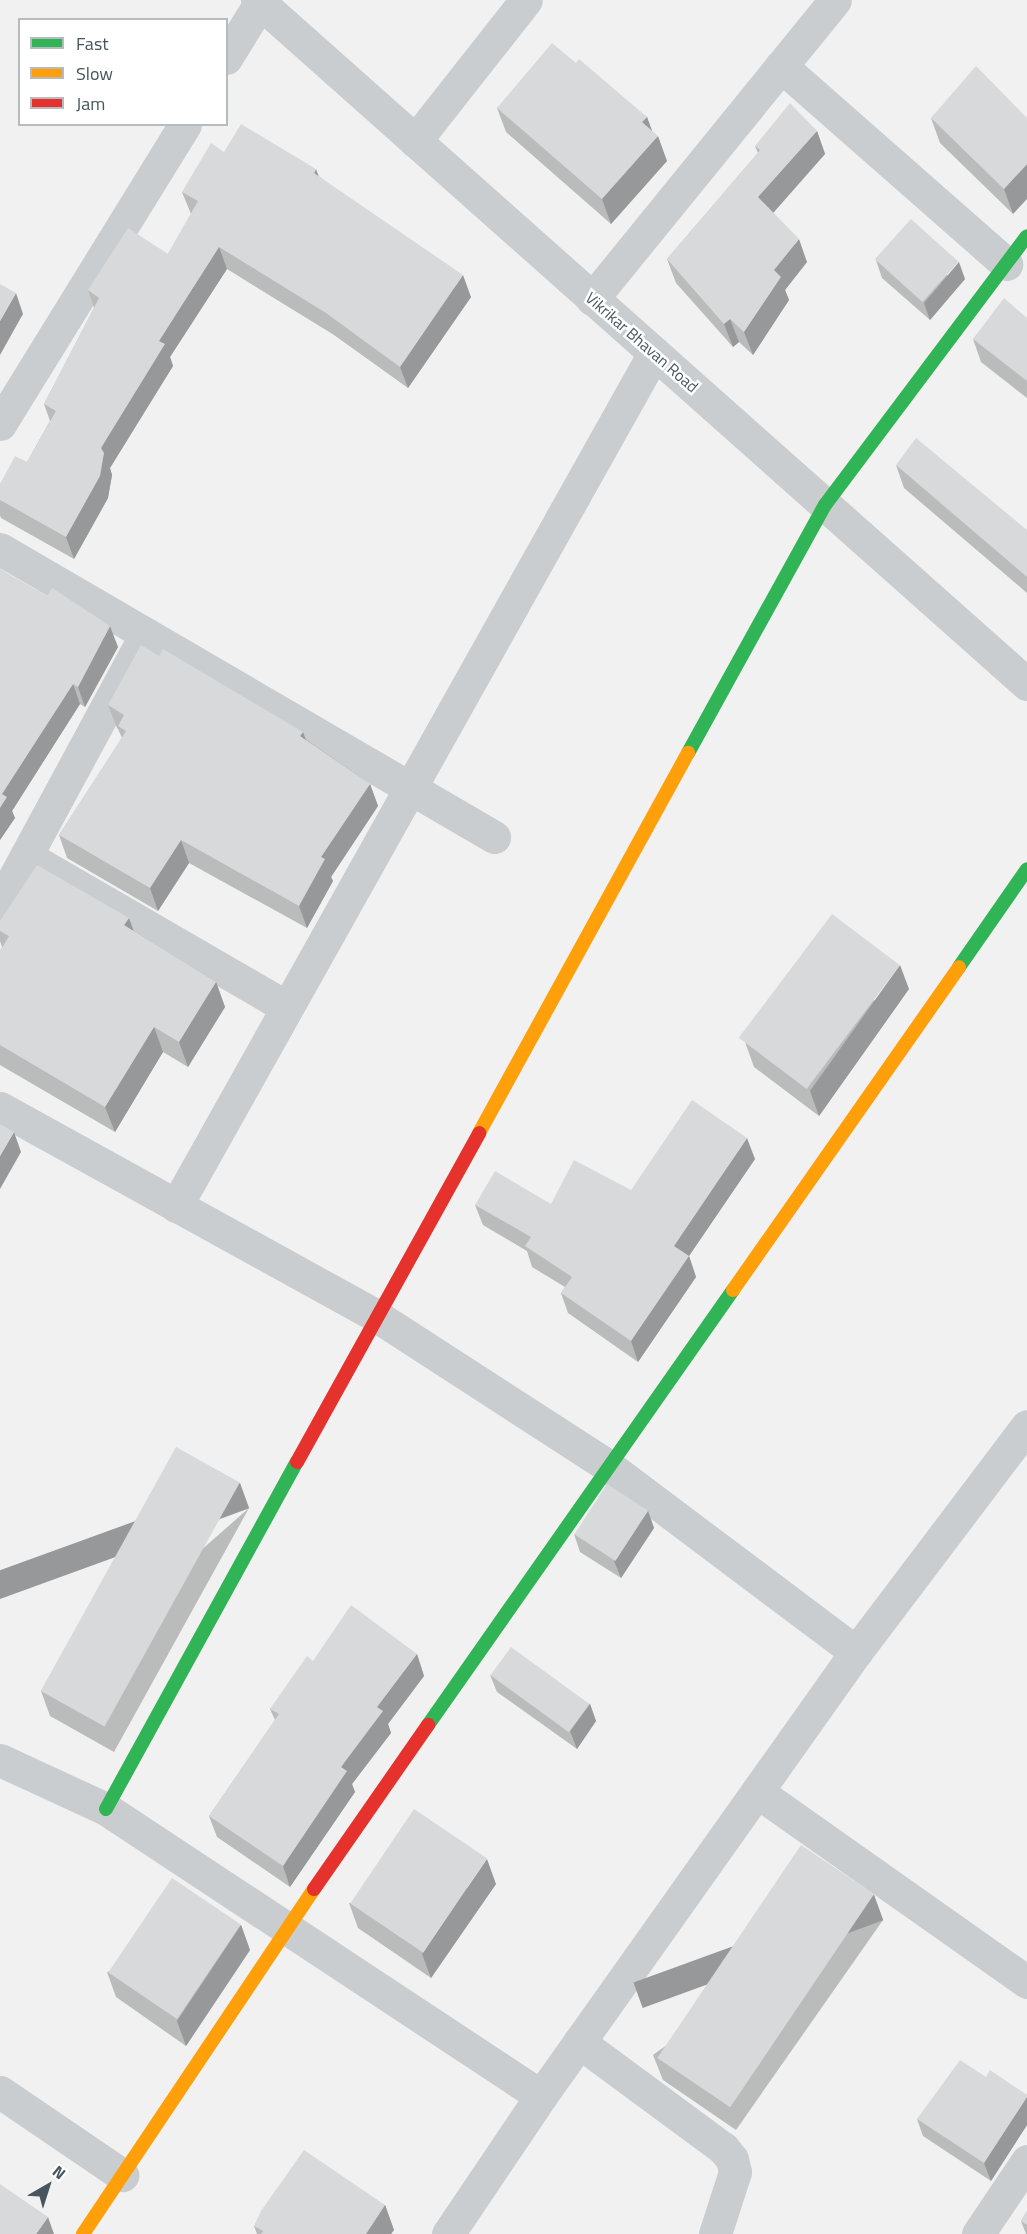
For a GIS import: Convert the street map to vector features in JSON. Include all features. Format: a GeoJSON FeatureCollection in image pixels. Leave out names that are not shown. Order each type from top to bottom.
{"type":"FeatureCollection","features":[{"type":"Feature","properties":{"kind":"street"},"geometry":{"type":"LineString","coordinates":[[415,141],[526,0]]}},
{"type":"Feature","properties":{"kind":"street"},"geometry":{"type":"LineString","coordinates":[[592,299],[835,0]]}},
{"type":"Feature","properties":{"kind":"street"},"geometry":{"type":"LineString","coordinates":[[228,55],[259,2]]}},
{"type":"Feature","properties":{"kind":"street","name":"Vikrikar Bhavan Road"},"geometry":{"type":"LineString","coordinates":[[259,2],[1027,684]]}},
{"type":"Feature","properties":{"kind":"street"},"geometry":{"type":"LineString","coordinates":[[781,66],[1006,264]]}},
{"type":"Feature","properties":{"kind":"street"},"geometry":{"type":"LineString","coordinates":[[0,424],[184,126]]}},
{"type":"Feature","properties":{"kind":"street"},"geometry":{"type":"LineString","coordinates":[[106,1809],[825,505],[1027,236]]}},
{"type":"Feature","properties":{"kind":"street"},"geometry":{"type":"LineString","coordinates":[[176,1206],[654,353]]}},
{"type":"Feature","properties":{"kind":"street"},"geometry":{"type":"LineString","coordinates":[[0,549],[494,837]]}},
{"type":"Feature","properties":{"kind":"street"},"geometry":{"type":"LineString","coordinates":[[0,904],[146,634]]}},
{"type":"Feature","properties":{"kind":"street"},"geometry":{"type":"LineString","coordinates":[[26,856],[286,1007]]}},
{"type":"Feature","properties":{"kind":"street"},"geometry":{"type":"LineString","coordinates":[[82,2234],[288,1926],[1027,869]]}},
{"type":"Feature","properties":{"kind":"street"},"geometry":{"type":"LineString","coordinates":[[0,1108],[378,1317],[608,1466],[856,1652]]}},
{"type":"Feature","properties":{"kind":"street"},"geometry":{"type":"LineString","coordinates":[[448,2234],[541,2096],[759,1793],[856,1652],[1027,1426]]}},
{"type":"Feature","properties":{"kind":"street"},"geometry":{"type":"LineString","coordinates":[[0,1760],[106,1809],[288,1926],[541,2096]]}},
{"type":"Feature","properties":{"kind":"street"},"geometry":{"type":"LineString","coordinates":[[759,1793],[1027,1982]]}},
{"type":"Feature","properties":{"kind":"street"},"geometry":{"type":"LineString","coordinates":[[579,2042],[723,2148],[732,2159],[735,2172],[715,2234]]}},
{"type":"Feature","properties":{"kind":"street"},"geometry":{"type":"LineString","coordinates":[[0,2092],[122,2175]]}},
{"type":"Feature","properties":{"kind":"street"},"geometry":{"type":"LineString","coordinates":[[978,2234],[1027,2161]]}},
{"type":"Feature","properties":{"kind":"building"},"geometry":{"type":"Polygon","coordinates":[[[552,43],[576,63],[579,59],[647,117],[642,122],[658,136],[602,199],[497,108],[552,43]]]}},
{"type":"Feature","properties":{"kind":"building"},"geometry":{"type":"Polygon","coordinates":[[[976,66],[1027,118],[1027,164],[1004,189],[931,118],[976,66]]]}},
{"type":"Feature","properties":{"kind":"building"},"geometry":{"type":"Polygon","coordinates":[[[790,103],[817,131],[758,197],[799,239],[774,270],[781,277],[744,332],[730,319],[724,324],[667,259],[760,150],[755,146],[790,103]]]}},
{"type":"Feature","properties":{"kind":"building"},"geometry":{"type":"Polygon","coordinates":[[[241,124],[316,169],[314,173],[463,275],[400,367],[326,313],[219,247],[159,341],[165,344],[101,448],[104,453],[100,476],[66,537],[0,500],[0,484],[15,456],[27,462],[56,411],[44,404],[99,298],[88,290],[128,228],[168,254],[198,201],[182,192],[211,143],[224,152],[241,124]]]}},
{"type":"Feature","properties":{"kind":"building"},"geometry":{"type":"Polygon","coordinates":[[[911,219],[959,262],[922,302],[875,259],[911,219]]]}},
{"type":"Feature","properties":{"kind":"building"},"geometry":{"type":"Polygon","coordinates":[[[0,284],[16,293],[0,321],[0,284]]]}},
{"type":"Feature","properties":{"kind":"building"},"geometry":{"type":"Polygon","coordinates":[[[1004,298],[1027,318],[1027,381],[973,339],[1004,298]]]}},
{"type":"Feature","properties":{"kind":"building"},"geometry":{"type":"Polygon","coordinates":[[[916,438],[1027,530],[1027,577],[896,465],[916,438]]]}},
{"type":"Feature","properties":{"kind":"building"},"geometry":{"type":"Polygon","coordinates":[[[0,569],[47,596],[52,588],[110,626],[78,687],[73,684],[2,794],[7,797],[0,808],[0,569]]]}},
{"type":"Feature","properties":{"kind":"building"},"geometry":{"type":"Polygon","coordinates":[[[141,645],[159,656],[163,649],[303,732],[300,736],[370,784],[321,857],[325,859],[299,906],[181,840],[150,888],[59,835],[126,731],[118,726],[124,715],[108,705],[141,645]]]}},
{"type":"Feature","properties":{"kind":"building"},"geometry":{"type":"Polygon","coordinates":[[[37,865],[129,918],[124,925],[216,982],[179,1042],[154,1027],[105,1107],[0,1045],[0,951],[9,936],[0,931],[0,921],[37,865]]]}},
{"type":"Feature","properties":{"kind":"building"},"geometry":{"type":"Polygon","coordinates":[[[832,914],[900,965],[807,1089],[739,1038],[832,914]]]}},
{"type":"Feature","properties":{"kind":"building"},"geometry":{"type":"Polygon","coordinates":[[[692,1100],[747,1138],[674,1246],[689,1256],[631,1341],[561,1293],[572,1277],[525,1246],[531,1237],[475,1205],[495,1171],[551,1204],[574,1160],[631,1190],[692,1100]]]}},
{"type":"Feature","properties":{"kind":"building"},"geometry":{"type":"Polygon","coordinates":[[[0,1124],[14,1132],[0,1156],[0,1124]]]}},
{"type":"Feature","properties":{"kind":"building"},"geometry":{"type":"Polygon","coordinates":[[[176,1447],[240,1482],[105,1726],[41,1691],[176,1447]]]}},
{"type":"Feature","properties":{"kind":"building"},"geometry":{"type":"Polygon","coordinates":[[[607,1484],[648,1511],[615,1561],[574,1534],[607,1484]]]}},
{"type":"Feature","properties":{"kind":"building"},"geometry":{"type":"Polygon","coordinates":[[[351,1605],[417,1654],[377,1707],[383,1711],[341,1767],[347,1771],[283,1866],[209,1816],[279,1714],[270,1709],[307,1656],[313,1661],[351,1605]]]}},
{"type":"Feature","properties":{"kind":"building"},"geometry":{"type":"Polygon","coordinates":[[[511,1647],[589,1704],[569,1732],[490,1675],[511,1647]]]}},
{"type":"Feature","properties":{"kind":"building"},"geometry":{"type":"Polygon","coordinates":[[[414,1809],[487,1858],[423,1953],[350,1904],[414,1809]]]}},
{"type":"Feature","properties":{"kind":"building"},"geometry":{"type":"Polygon","coordinates":[[[801,1845],[874,1894],[730,2107],[657,2058],[801,1845]]]}},
{"type":"Feature","properties":{"kind":"building"},"geometry":{"type":"Polygon","coordinates":[[[172,1878],[241,1924],[177,2019],[108,1973],[172,1878]]]}},
{"type":"Feature","properties":{"kind":"building"},"geometry":{"type":"Polygon","coordinates":[[[960,2060],[986,2077],[990,2070],[1027,2095],[984,2163],[917,2119],[960,2060]]]}},
{"type":"Feature","properties":{"kind":"building"},"geometry":{"type":"Polygon","coordinates":[[[304,2150],[385,2205],[366,2234],[261,2234],[263,2231],[254,2226],[261,2211],[304,2150]]]}},
{"type":"Feature","properties":{"kind":"building"},"geometry":{"type":"Polygon","coordinates":[[[0,2184],[48,2217],[36,2234],[0,2234],[0,2184]]]}},
{"type":"Feature","properties":{"kind":"building"},"geometry":{"type":"Polygon","coordinates":[[[1027,2211],[1027,2225],[1021,2221],[1027,2211]]]}},
{"type":"Feature","properties":{"kind":"traffic: fast"},"geometry":{"type":"LineString","coordinates":[[688,753],[825,505],[1027,236]]}},
{"type":"Feature","properties":{"kind":"traffic: fast"},"geometry":{"type":"LineString","coordinates":[[959,967],[1027,869]]}},
{"type":"Feature","properties":{"kind":"traffic: fast"},"geometry":{"type":"LineString","coordinates":[[428,1725],[733,1290]]}},
{"type":"Feature","properties":{"kind":"traffic: fast"},"geometry":{"type":"LineString","coordinates":[[106,1809],[297,1462]]}},
{"type":"Feature","properties":{"kind":"traffic: slow"},"geometry":{"type":"LineString","coordinates":[[479,1133],[688,753]]}},
{"type":"Feature","properties":{"kind":"traffic: slow"},"geometry":{"type":"LineString","coordinates":[[733,1290],[959,967]]}},
{"type":"Feature","properties":{"kind":"traffic: slow"},"geometry":{"type":"LineString","coordinates":[[83,2234],[314,1889]]}},
{"type":"Feature","properties":{"kind":"traffic: jam"},"geometry":{"type":"LineString","coordinates":[[297,1462],[479,1133]]}},
{"type":"Feature","properties":{"kind":"traffic: jam"},"geometry":{"type":"LineString","coordinates":[[314,1889],[428,1725]]}}]}
